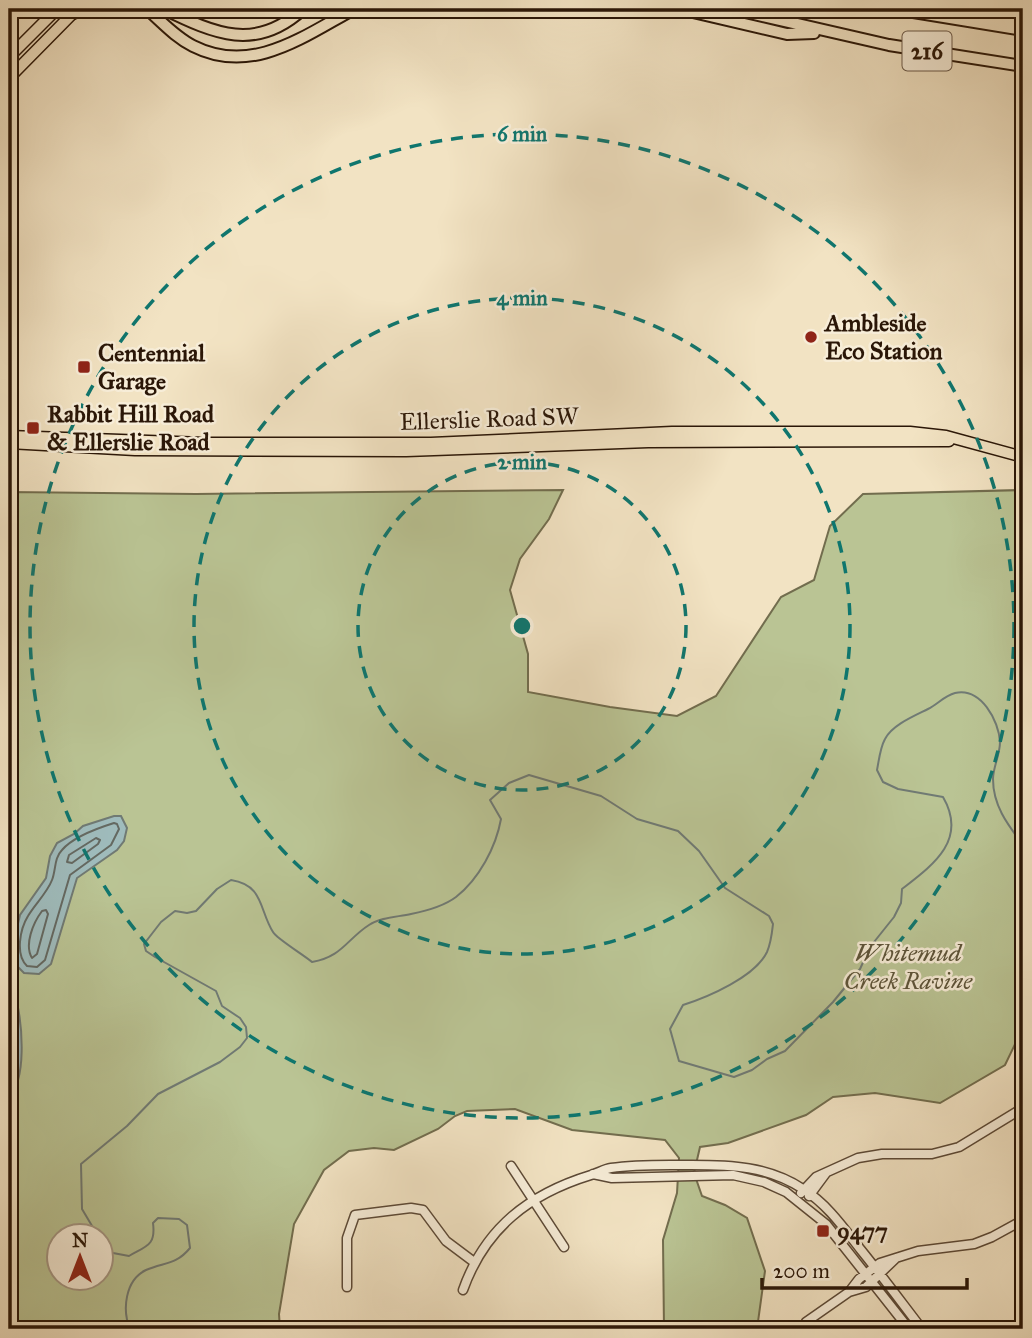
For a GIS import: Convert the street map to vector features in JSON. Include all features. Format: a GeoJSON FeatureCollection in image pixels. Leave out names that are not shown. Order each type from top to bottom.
{"type":"FeatureCollection","features":[{"type":"Feature","properties":{"kind":"highway"},"geometry":{"type":"LineString","coordinates":[[74,11],[84,9]]}},
{"type":"Feature","properties":{"kind":"highway"},"geometry":{"type":"LineString","coordinates":[[147,9],[172,32],[194,47],[237,57],[261,55],[288,45],[354,9]]}},
{"type":"Feature","properties":{"kind":"highway"},"geometry":{"type":"LineString","coordinates":[[164,9],[221,33],[248,36],[277,27],[303,9]]}},
{"type":"Feature","properties":{"kind":"highway"},"geometry":{"type":"LineString","coordinates":[[176,9],[186,18]]}},
{"type":"Feature","properties":{"kind":"highway"},"geometry":{"type":"LineString","coordinates":[[680,9],[787,34],[831,33]]}},
{"type":"Feature","properties":{"kind":"highway","name":"216"},"geometry":{"type":"LineString","coordinates":[[732,9],[911,49],[1023,66]]}},
{"type":"Feature","properties":{"kind":"highway","name":"216"},"geometry":{"type":"LineString","coordinates":[[895,9],[1023,30]]}},
{"type":"Feature","properties":{"kind":"highway"},"geometry":{"type":"LineString","coordinates":[[961,9],[1023,21]]}},
{"type":"Feature","properties":{"kind":"main road"},"geometry":{"type":"LineString","coordinates":[[9,57],[57,9]]}},
{"type":"Feature","properties":{"kind":"main road"},"geometry":{"type":"LineString","coordinates":[[9,78],[74,11]]}},
{"type":"Feature","properties":{"kind":"main road","name":"Ellerslie Road SW"},"geometry":{"type":"LineString","coordinates":[[9,435],[204,443],[431,443],[672,432],[898,432],[933,433],[1023,457]]}},
{"type":"Feature","properties":{"kind":"main road","name":"Ellerslie Road SW"},"geometry":{"type":"LineString","coordinates":[[9,443],[135,450],[406,451],[737,440],[970,442]]}},
{"type":"Feature","properties":{"kind":"street"},"geometry":{"type":"LineString","coordinates":[[799,1201],[827,1173],[841,1164],[865,1156],[932,1154],[949,1150],[968,1143],[1023,1108]]}},
{"type":"Feature","properties":{"kind":"street"},"geometry":{"type":"LineString","coordinates":[[463,1290],[474,1262],[502,1226],[532,1201],[561,1184],[608,1168],[728,1165],[775,1174],[807,1192],[834,1216],[922,1329]]}},
{"type":"Feature","properties":{"kind":"street"},"geometry":{"type":"LineString","coordinates":[[511,1166],[564,1247]]}},
{"type":"Feature","properties":{"kind":"street"},"geometry":{"type":"LineString","coordinates":[[593,1174],[612,1178],[733,1175],[764,1182],[799,1201],[826,1224],[909,1329]]}},
{"type":"Feature","properties":{"kind":"street"},"geometry":{"type":"LineString","coordinates":[[347,1287],[347,1238],[351,1220],[359,1213],[411,1208],[423,1210],[446,1241],[474,1262]]}},
{"type":"Feature","properties":{"kind":"street"},"geometry":{"type":"LineString","coordinates":[[849,1293],[866,1273],[887,1259],[918,1251],[974,1244],[1023,1220]]}},
{"type":"Feature","properties":{"kind":"street"},"geometry":{"type":"LineString","coordinates":[[803,1329],[810,1319],[849,1293],[857,1292],[873,1282],[895,1259]]}},
{"type":"Feature","properties":{"kind":"green space","name":"Whitemud Creek Ravine"},"geometry":{"type":"Polygon","coordinates":[[[563,490],[549,519],[520,559],[510,590],[528,654],[528,692],[677,716],[716,696],[781,597],[814,580],[830,526],[863,494],[1023,490],[1023,1034],[1017,1040],[1005,1065],[940,1103],[875,1093],[833,1097],[806,1115],[728,1143],[700,1147],[694,1173],[702,1196],[747,1218],[765,1271],[757,1329],[664,1329],[663,1240],[677,1193],[679,1158],[665,1140],[572,1130],[515,1109],[467,1111],[438,1129],[394,1150],[374,1148],[349,1151],[324,1170],[294,1224],[279,1314],[280,1329],[24,1329],[15,1325],[9,1310],[9,492],[196,494],[563,490]]]}},
{"type":"Feature","properties":{"kind":"water"},"geometry":{"type":"Polygon","coordinates":[[[121,816],[127,828],[124,841],[117,850],[77,878],[51,964],[39,974],[24,973],[15,964],[12,949],[20,915],[46,878],[50,856],[57,843],[83,826],[121,816]]]}},
{"type":"Feature","properties":{"kind":"water"},"geometry":{"type":"Polygon","coordinates":[[[10,1002],[17,1003],[22,1052],[19,1078],[9,1096],[10,1002]]]}},
{"type":"Feature","properties":{"kind":"waterway"},"geometry":{"type":"LineString","coordinates":[[90,1222],[82,1209],[81,1164],[127,1126],[158,1094],[220,1062],[247,1038],[246,1027],[240,1018],[222,1006],[216,991],[155,957],[146,951],[144,944],[161,922],[175,911],[196,911],[217,889],[231,880],[250,887],[255,893],[275,935],[312,962],[322,960],[337,952],[374,922],[435,908],[464,890],[485,862],[499,830],[501,819],[490,800],[509,783],[529,775],[601,796],[637,819],[678,831],[699,851],[725,888],[769,916],[773,924],[768,949],[761,961],[730,985],[683,1005],[670,1029],[679,1061],[734,1077],[785,1051],[833,1002],[860,969],[870,947],[894,917],[901,903],[902,889],[925,871],[944,850],[952,826],[950,812],[943,797],[898,789],[883,782],[877,770],[883,743],[893,729],[955,693],[973,695],[980,700],[987,707],[999,734],[1000,747],[993,779],[996,798],[1007,822],[1023,845]]}},
{"type":"Feature","properties":{"kind":"waterway"},"geometry":{"type":"LineString","coordinates":[[116,1254],[129,1256],[145,1247],[151,1241],[153,1223],[158,1218],[179,1219],[187,1225],[190,1248],[175,1260],[146,1270],[130,1288],[126,1305],[130,1329]]}},
{"type":"Feature","properties":{"kind":"place","name":"Ambleside Eco Station"},"geometry":{"type":"Point","coordinates":[811,337]}},
{"type":"Feature","properties":{"kind":"place","name":"Centennial Garage"},"geometry":{"type":"Point","coordinates":[84,367]}},
{"type":"Feature","properties":{"kind":"place","name":"Rabbit Hill Road & Ellerslie Road"},"geometry":{"type":"Point","coordinates":[33,428]}},
{"type":"Feature","properties":{"kind":"place","name":"9477"},"geometry":{"type":"Point","coordinates":[823,1231]}}]}
